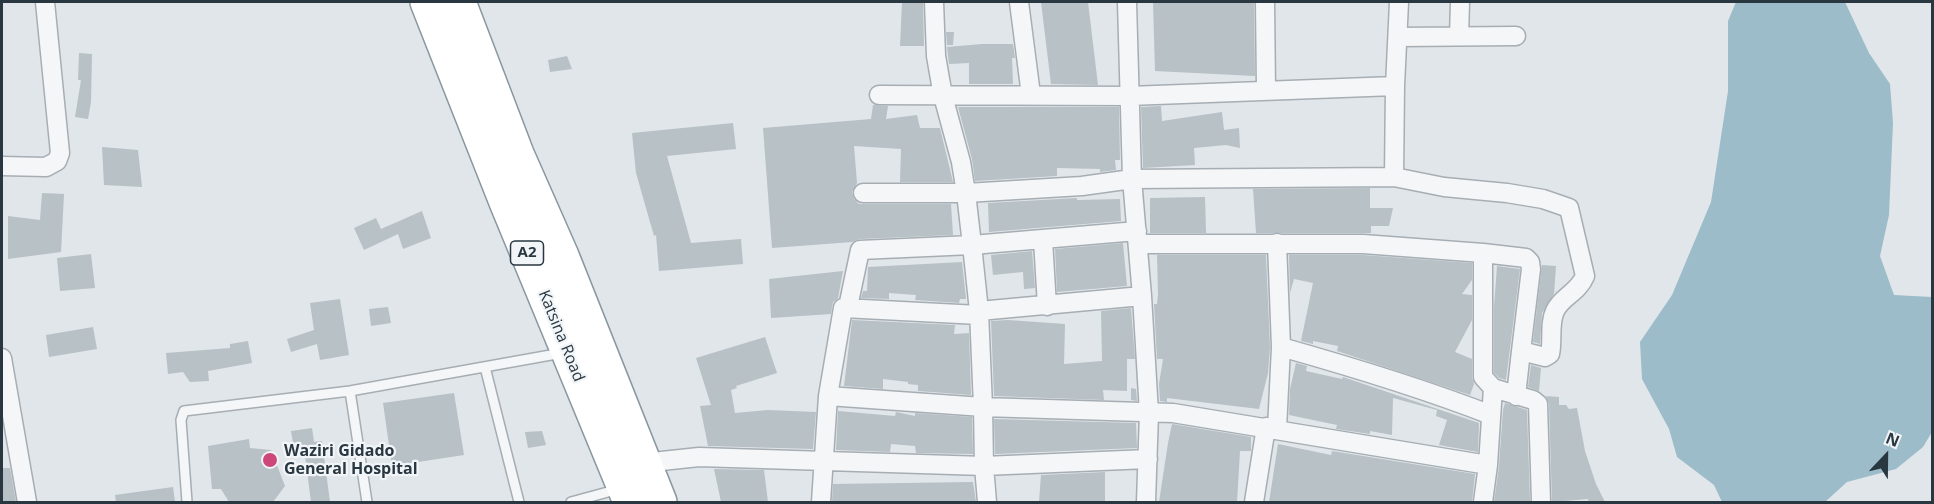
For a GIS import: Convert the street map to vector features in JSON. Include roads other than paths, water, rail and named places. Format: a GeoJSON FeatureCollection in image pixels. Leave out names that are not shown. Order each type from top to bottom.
{"type":"FeatureCollection","features":[{"type":"Feature","properties":{"kind":"highway","name":"Katsina Road"},"geometry":{"type":"LineString","coordinates":[[427,2],[568,352],[632,484],[660,502]]}},
{"type":"Feature","properties":{"kind":"highway","name":"Katsina Road"},"geometry":{"type":"LineString","coordinates":[[459,2],[517,154],[562,256],[632,484]]}},
{"type":"Feature","properties":{"kind":"street"},"geometry":{"type":"LineString","coordinates":[[2,166],[46,167],[57,162],[60,153],[45,2]]}},
{"type":"Feature","properties":{"kind":"street"},"geometry":{"type":"LineString","coordinates":[[934,2],[936,56],[966,193],[972,245],[979,313],[987,502]]}},
{"type":"Feature","properties":{"kind":"street"},"geometry":{"type":"LineString","coordinates":[[1019,2],[1031,95]]}},
{"type":"Feature","properties":{"kind":"street"},"geometry":{"type":"LineString","coordinates":[[1127,2],[1132,179],[1149,413],[1146,502]]}},
{"type":"Feature","properties":{"kind":"street"},"geometry":{"type":"LineString","coordinates":[[1265,2],[1266,90]]}},
{"type":"Feature","properties":{"kind":"street"},"geometry":{"type":"LineString","coordinates":[[1394,177],[1399,2]]}},
{"type":"Feature","properties":{"kind":"street"},"geometry":{"type":"LineString","coordinates":[[1459,36],[1461,2]]}},
{"type":"Feature","properties":{"kind":"street"},"geometry":{"type":"LineString","coordinates":[[1398,37],[1516,36]]}},
{"type":"Feature","properties":{"kind":"street"},"geometry":{"type":"LineString","coordinates":[[879,95],[1129,96],[1395,86]]}},
{"type":"Feature","properties":{"kind":"street"},"geometry":{"type":"LineString","coordinates":[[863,193],[966,193],[1082,186],[1132,179],[1394,177],[1444,187],[1543,199],[1569,208],[1585,276],[1581,286],[1556,309],[1553,315],[1550,354],[1545,357],[1521,351]]}},
{"type":"Feature","properties":{"kind":"street"},"geometry":{"type":"LineString","coordinates":[[843,308],[848,307],[861,250],[1137,237],[1363,244],[1526,258],[1530,262],[1531,269],[1516,396]]}},
{"type":"Feature","properties":{"kind":"street"},"geometry":{"type":"LineString","coordinates":[[1043,240],[1047,306]]}},
{"type":"Feature","properties":{"kind":"street"},"geometry":{"type":"LineString","coordinates":[[1254,502],[1271,428],[1281,347],[1277,243]]}},
{"type":"Feature","properties":{"kind":"street"},"geometry":{"type":"LineString","coordinates":[[1483,253],[1483,377],[1492,388],[1533,400],[1538,404],[1541,502]]}},
{"type":"Feature","properties":{"kind":"street"},"geometry":{"type":"LineString","coordinates":[[843,308],[979,313],[1142,296]]}},
{"type":"Feature","properties":{"kind":"street"},"geometry":{"type":"LineString","coordinates":[[821,502],[828,396],[843,308]]}},
{"type":"Feature","properties":{"kind":"street"},"geometry":{"type":"LineString","coordinates":[[1281,347],[1394,381],[1491,415]]}},
{"type":"Feature","properties":{"kind":"street"},"geometry":{"type":"LineString","coordinates":[[2,365],[9,440],[27,502]]}},
{"type":"Feature","properties":{"kind":"street"},"geometry":{"type":"LineString","coordinates":[[1483,502],[1488,465],[1492,388]]}},
{"type":"Feature","properties":{"kind":"street"},"geometry":{"type":"LineString","coordinates":[[828,396],[983,407],[1173,413],[1488,465]]}},
{"type":"Feature","properties":{"kind":"street"},"geometry":{"type":"LineString","coordinates":[[632,484],[699,457],[984,466],[1148,459]]}},
{"type":"Feature","properties":{"kind":"lane"},"geometry":{"type":"LineString","coordinates":[[188,502],[181,420],[184,411],[350,391],[568,352]]}},
{"type":"Feature","properties":{"kind":"lane"},"geometry":{"type":"LineString","coordinates":[[485,367],[519,502]]}},
{"type":"Feature","properties":{"kind":"lane"},"geometry":{"type":"LineString","coordinates":[[350,391],[368,502]]}},
{"type":"Feature","properties":{"kind":"lane"},"geometry":{"type":"LineString","coordinates":[[571,502],[632,484]]}},
{"type":"Feature","properties":{"kind":"water"},"geometry":{"type":"Polygon","coordinates":[[[1736,2],[1845,2],[1869,53],[1890,84],[1893,123],[1889,215],[1880,256],[1894,295],[1932,297],[1932,432],[1923,447],[1896,469],[1847,482],[1825,502],[1722,502],[1714,485],[1677,457],[1669,429],[1642,379],[1640,342],[1672,295],[1711,202],[1728,91],[1728,21],[1736,2]]]}},
{"type":"Feature","properties":{"kind":"place","name":"Waziri Gidado General Hospital"},"geometry":{"type":"Point","coordinates":[270,460]}}]}
